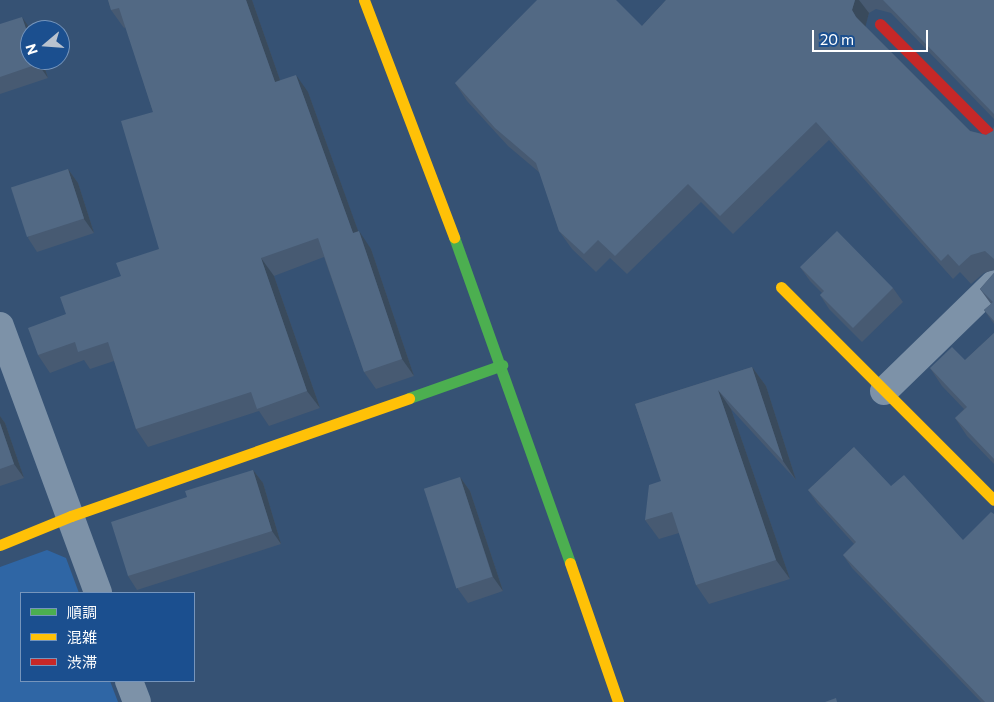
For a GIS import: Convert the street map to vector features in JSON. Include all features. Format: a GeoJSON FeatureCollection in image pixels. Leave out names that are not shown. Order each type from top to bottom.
{"type":"FeatureCollection","features":[{"type":"Feature","properties":{"kind":"street"},"geometry":{"type":"LineString","coordinates":[[364,0],[502,365],[618,702]]}},
{"type":"Feature","properties":{"kind":"street"},"geometry":{"type":"LineString","coordinates":[[880,24],[994,138]]}},
{"type":"Feature","properties":{"kind":"street"},"geometry":{"type":"LineString","coordinates":[[884,391],[994,284]]}},
{"type":"Feature","properties":{"kind":"street"},"geometry":{"type":"LineString","coordinates":[[781,287],[994,500]]}},
{"type":"Feature","properties":{"kind":"street"},"geometry":{"type":"LineString","coordinates":[[0,326],[98,592]]}},
{"type":"Feature","properties":{"kind":"street"},"geometry":{"type":"LineString","coordinates":[[0,545],[71,516],[502,365]]}},
{"type":"Feature","properties":{"kind":"street"},"geometry":{"type":"LineString","coordinates":[[129,682],[137,702]]}},
{"type":"Feature","properties":{"kind":"shaded area"},"geometry":{"type":"Polygon","coordinates":[[[47,550],[66,558],[79,592],[20,592],[20,682],[110,682],[118,702],[0,702],[0,567],[47,550]]]}},
{"type":"Feature","properties":{"kind":"building"},"geometry":{"type":"Polygon","coordinates":[[[108,0],[246,0],[275,82],[296,75],[353,233],[359,231],[402,359],[364,372],[318,238],[261,258],[307,391],[257,409],[251,392],[136,429],[108,342],[78,352],[75,342],[38,355],[28,328],[66,314],[60,297],[121,276],[116,263],[159,249],[121,121],[153,112],[119,8],[111,10],[108,0]]]}},
{"type":"Feature","properties":{"kind":"building"},"geometry":{"type":"Polygon","coordinates":[[[537,0],[616,0],[642,26],[666,0],[855,0],[852,10],[856,17],[970,131],[986,135],[993,131],[994,126],[994,259],[985,251],[971,255],[959,266],[948,254],[941,261],[816,122],[720,216],[688,184],[615,256],[598,240],[584,254],[559,231],[536,163],[495,128],[455,83],[537,0]]]}},
{"type":"Feature","properties":{"kind":"building"},"geometry":{"type":"Polygon","coordinates":[[[883,0],[994,0],[994,114],[883,0]]]}},
{"type":"Feature","properties":{"kind":"building"},"geometry":{"type":"Polygon","coordinates":[[[22,17],[23,20],[20,20],[20,70],[0,77],[0,24],[22,17]]]}},
{"type":"Feature","properties":{"kind":"building"},"geometry":{"type":"Polygon","coordinates":[[[68,169],[84,218],[27,237],[11,188],[68,169]]]}},
{"type":"Feature","properties":{"kind":"building"},"geometry":{"type":"Polygon","coordinates":[[[837,231],[893,288],[853,328],[820,295],[824,291],[800,267],[837,231]]]}},
{"type":"Feature","properties":{"kind":"building"},"geometry":{"type":"Polygon","coordinates":[[[994,273],[994,321],[984,310],[993,302],[980,289],[994,273]]]}},
{"type":"Feature","properties":{"kind":"building"},"geometry":{"type":"Polygon","coordinates":[[[994,333],[994,459],[955,418],[967,407],[930,368],[952,347],[965,360],[994,333]]]}},
{"type":"Feature","properties":{"kind":"building"},"geometry":{"type":"Polygon","coordinates":[[[752,367],[783,461],[718,390],[776,560],[696,585],[672,512],[645,520],[649,485],[661,481],[635,404],[752,367]]]}},
{"type":"Feature","properties":{"kind":"building"},"geometry":{"type":"Polygon","coordinates":[[[0,423],[14,464],[0,469],[0,423]]]}},
{"type":"Feature","properties":{"kind":"building"},"geometry":{"type":"Polygon","coordinates":[[[854,447],[891,486],[904,475],[963,540],[991,512],[994,514],[994,702],[985,702],[843,555],[856,542],[808,490],[854,447]]]}},
{"type":"Feature","properties":{"kind":"building"},"geometry":{"type":"Polygon","coordinates":[[[253,470],[272,531],[128,576],[111,522],[187,497],[185,491],[253,470]]]}},
{"type":"Feature","properties":{"kind":"building"},"geometry":{"type":"Polygon","coordinates":[[[460,477],[492,577],[456,589],[424,489],[460,477]]]}},
{"type":"Feature","properties":{"kind":"building"},"geometry":{"type":"Polygon","coordinates":[[[836,698],[837,702],[825,702],[836,698]]]}},
{"type":"Feature","properties":{"kind":"traffic: fast"},"geometry":{"type":"LineString","coordinates":[[454,237],[570,563]]}},
{"type":"Feature","properties":{"kind":"traffic: fast"},"geometry":{"type":"LineString","coordinates":[[409,398],[502,365]]}},
{"type":"Feature","properties":{"kind":"traffic: slow"},"geometry":{"type":"LineString","coordinates":[[364,0],[454,237]]}},
{"type":"Feature","properties":{"kind":"traffic: slow"},"geometry":{"type":"LineString","coordinates":[[781,287],[994,500]]}},
{"type":"Feature","properties":{"kind":"traffic: slow"},"geometry":{"type":"LineString","coordinates":[[0,545],[71,516],[409,398]]}},
{"type":"Feature","properties":{"kind":"traffic: slow"},"geometry":{"type":"LineString","coordinates":[[570,563],[618,702]]}},
{"type":"Feature","properties":{"kind":"traffic: jam"},"geometry":{"type":"LineString","coordinates":[[880,24],[994,138]]}}]}
